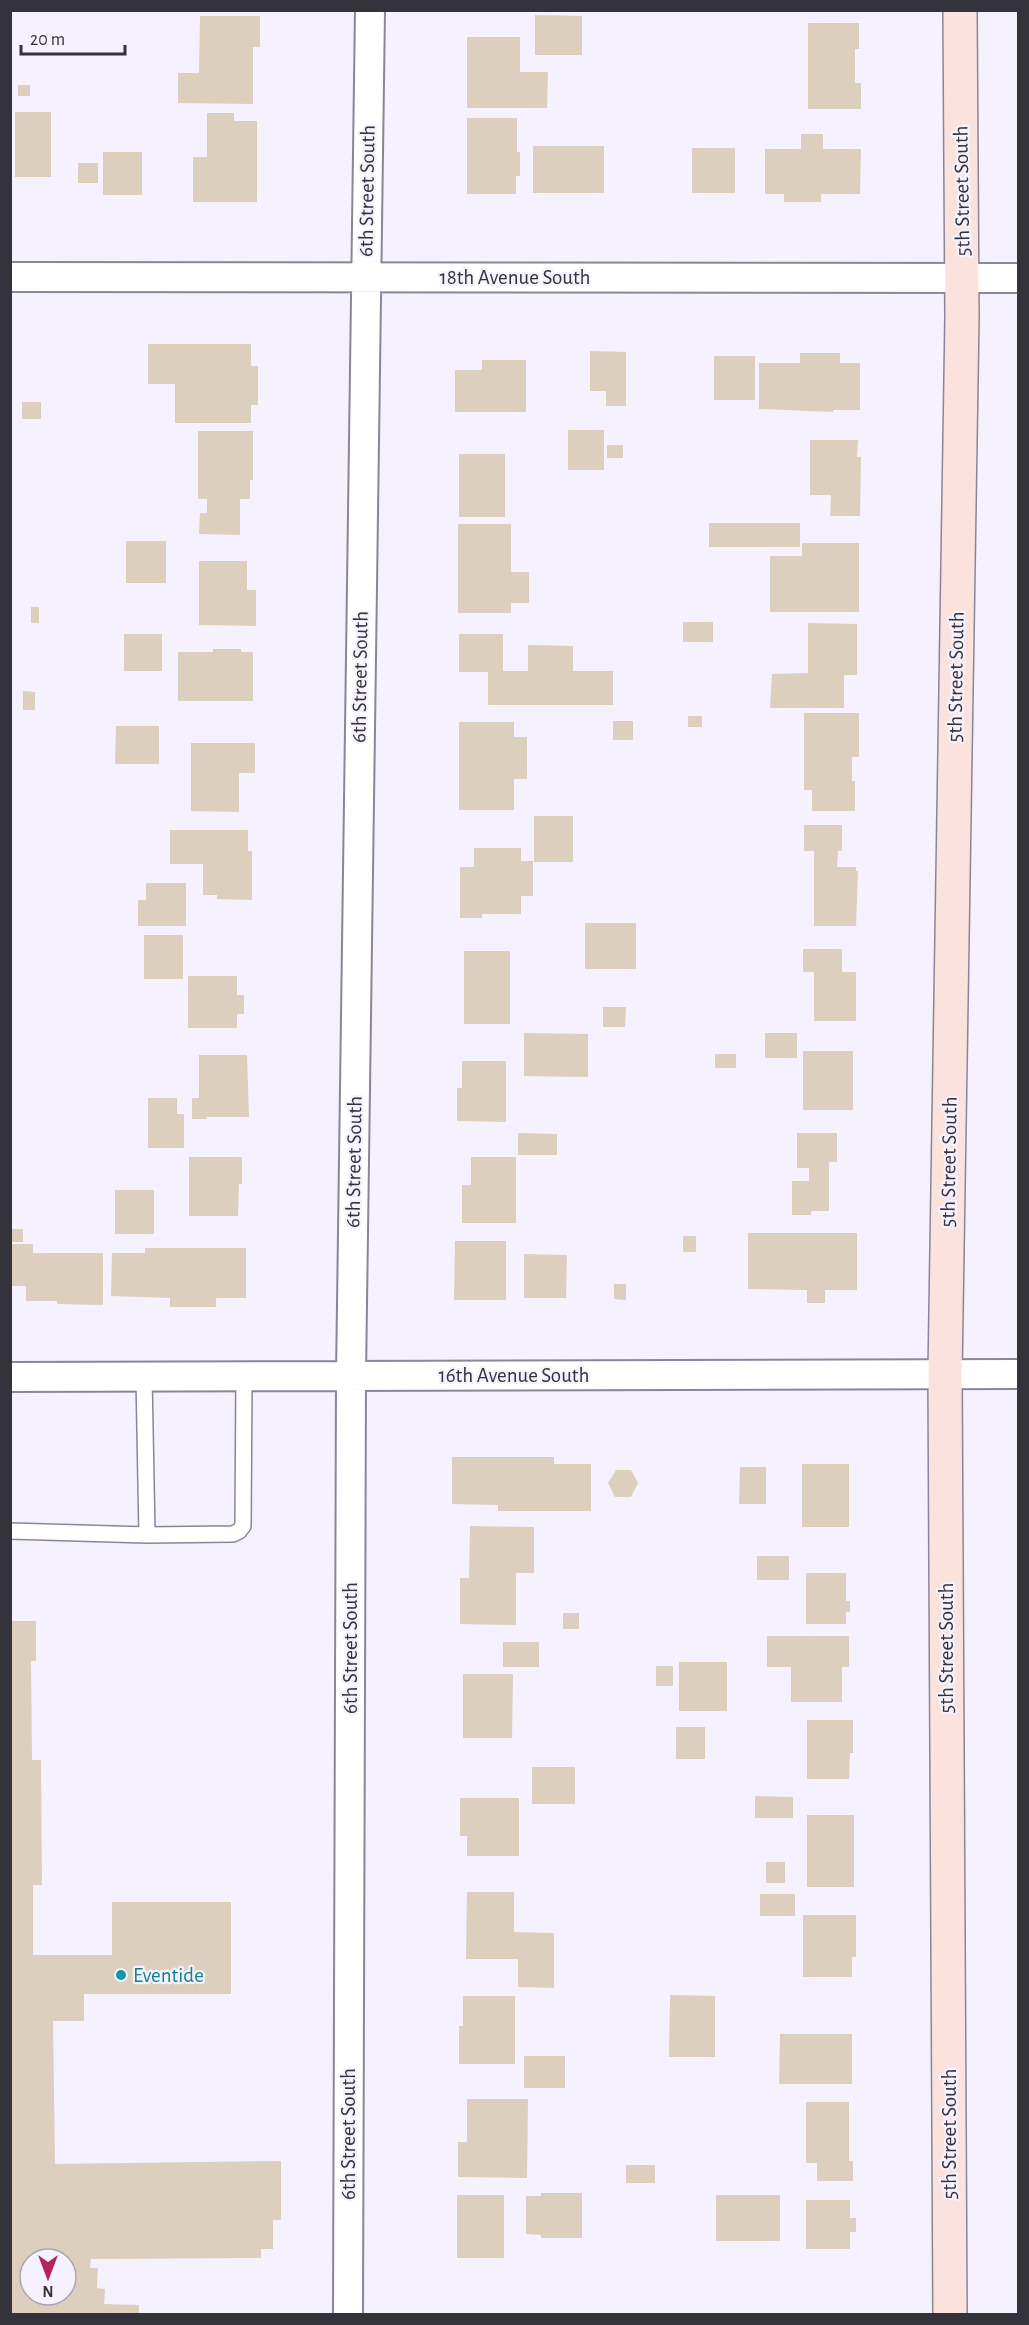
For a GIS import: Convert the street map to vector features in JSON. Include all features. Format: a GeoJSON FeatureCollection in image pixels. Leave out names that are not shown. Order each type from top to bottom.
{"type":"FeatureCollection","features":[{"type":"Feature","properties":{"kind":"street","name":"6th Street South"},"geometry":{"type":"LineString","coordinates":[[348,2314],[351,1376],[370,10]]}},
{"type":"Feature","properties":{"kind":"street","name":"5th Street South"},"geometry":{"type":"LineString","coordinates":[[950,2314],[945,1374],[962,278],[960,10]]}},
{"type":"Feature","properties":{"kind":"street","name":"18th Avenue South"},"geometry":{"type":"LineString","coordinates":[[10,277],[1018,278]]}},
{"type":"Feature","properties":{"kind":"street","name":"16th Avenue South"},"geometry":{"type":"LineString","coordinates":[[10,1377],[1018,1374]]}},
{"type":"Feature","properties":{"kind":"lane"},"geometry":{"type":"LineString","coordinates":[[10,1531],[147,1535],[233,1534],[239,1531],[243,1526],[244,1376]]}},
{"type":"Feature","properties":{"kind":"lane"},"geometry":{"type":"LineString","coordinates":[[144,1377],[147,1535]]}},
{"type":"Feature","properties":{"kind":"building"},"geometry":{"type":"Polygon","coordinates":[[[535,15],[582,16],[582,55],[535,55],[535,15]]]}},
{"type":"Feature","properties":{"kind":"building"},"geometry":{"type":"Polygon","coordinates":[[[200,16],[260,16],[260,47],[253,47],[253,104],[178,103],[178,73],[199,73],[200,16]]]}},
{"type":"Feature","properties":{"kind":"building"},"geometry":{"type":"Polygon","coordinates":[[[808,23],[859,23],[859,49],[855,49],[855,83],[861,83],[861,109],[808,109],[808,23]]]}},
{"type":"Feature","properties":{"kind":"building"},"geometry":{"type":"Polygon","coordinates":[[[467,37],[520,37],[520,72],[548,72],[547,108],[467,108],[467,37]]]}},
{"type":"Feature","properties":{"kind":"building"},"geometry":{"type":"Polygon","coordinates":[[[18,85],[30,85],[30,96],[18,96],[18,85]]]}},
{"type":"Feature","properties":{"kind":"building"},"geometry":{"type":"Polygon","coordinates":[[[15,112],[51,112],[51,177],[15,177],[15,112]]]}},
{"type":"Feature","properties":{"kind":"building"},"geometry":{"type":"Polygon","coordinates":[[[207,113],[234,113],[234,121],[257,121],[257,202],[193,202],[193,157],[207,157],[207,113]]]}},
{"type":"Feature","properties":{"kind":"building"},"geometry":{"type":"Polygon","coordinates":[[[467,118],[517,118],[520,176],[516,176],[516,194],[467,194],[467,118]]]}},
{"type":"Feature","properties":{"kind":"building"},"geometry":{"type":"Polygon","coordinates":[[[801,134],[823,134],[823,149],[861,149],[860,194],[821,194],[821,202],[784,202],[784,194],[765,194],[765,149],[801,149],[801,134]]]}},
{"type":"Feature","properties":{"kind":"building"},"geometry":{"type":"Polygon","coordinates":[[[533,146],[604,146],[604,193],[533,193],[533,146]]]}},
{"type":"Feature","properties":{"kind":"building"},"geometry":{"type":"Polygon","coordinates":[[[692,148],[735,148],[735,193],[692,193],[692,148]]]}},
{"type":"Feature","properties":{"kind":"building"},"geometry":{"type":"Polygon","coordinates":[[[103,152],[142,152],[142,195],[103,195],[103,152]]]}},
{"type":"Feature","properties":{"kind":"building"},"geometry":{"type":"Polygon","coordinates":[[[78,163],[98,163],[98,183],[78,183],[78,163]]]}},
{"type":"Feature","properties":{"kind":"building"},"geometry":{"type":"Polygon","coordinates":[[[148,344],[251,344],[251,366],[258,366],[258,405],[251,405],[251,423],[175,423],[175,384],[148,384],[148,344]]]}},
{"type":"Feature","properties":{"kind":"building"},"geometry":{"type":"Polygon","coordinates":[[[590,351],[626,352],[626,406],[606,406],[606,391],[590,391],[590,351]]]}},
{"type":"Feature","properties":{"kind":"building"},"geometry":{"type":"Polygon","coordinates":[[[800,353],[840,353],[840,363],[860,363],[860,410],[833,410],[833,412],[759,409],[759,363],[800,363],[800,353]]]}},
{"type":"Feature","properties":{"kind":"building"},"geometry":{"type":"Polygon","coordinates":[[[714,356],[755,356],[755,400],[714,400],[714,356]]]}},
{"type":"Feature","properties":{"kind":"building"},"geometry":{"type":"Polygon","coordinates":[[[482,360],[526,360],[526,412],[455,412],[455,370],[482,370],[482,360]]]}},
{"type":"Feature","properties":{"kind":"building"},"geometry":{"type":"Polygon","coordinates":[[[22,402],[41,402],[41,419],[22,419],[22,402]]]}},
{"type":"Feature","properties":{"kind":"building"},"geometry":{"type":"Polygon","coordinates":[[[568,430],[604,430],[604,470],[568,470],[568,430]]]}},
{"type":"Feature","properties":{"kind":"building"},"geometry":{"type":"Polygon","coordinates":[[[198,431],[253,431],[253,480],[250,480],[250,499],[240,499],[240,535],[199,534],[200,513],[207,513],[207,499],[198,499],[198,431]]]}},
{"type":"Feature","properties":{"kind":"building"},"geometry":{"type":"Polygon","coordinates":[[[810,440],[858,440],[857,457],[861,457],[860,516],[830,516],[831,495],[810,495],[810,440]]]}},
{"type":"Feature","properties":{"kind":"building"},"geometry":{"type":"Polygon","coordinates":[[[607,445],[623,445],[623,458],[607,458],[607,445]]]}},
{"type":"Feature","properties":{"kind":"building"},"geometry":{"type":"Polygon","coordinates":[[[459,454],[505,454],[505,517],[459,517],[459,454]]]}},
{"type":"Feature","properties":{"kind":"building"},"geometry":{"type":"Polygon","coordinates":[[[709,523],[800,523],[800,547],[709,547],[709,523]]]}},
{"type":"Feature","properties":{"kind":"building"},"geometry":{"type":"Polygon","coordinates":[[[458,524],[511,524],[511,572],[529,572],[529,603],[511,603],[511,613],[458,613],[458,524]]]}},
{"type":"Feature","properties":{"kind":"building"},"geometry":{"type":"Polygon","coordinates":[[[126,541],[166,541],[166,583],[126,583],[126,541]]]}},
{"type":"Feature","properties":{"kind":"building"},"geometry":{"type":"Polygon","coordinates":[[[802,543],[859,543],[859,612],[770,612],[770,556],[802,556],[802,543]]]}},
{"type":"Feature","properties":{"kind":"building"},"geometry":{"type":"Polygon","coordinates":[[[199,561],[247,561],[247,590],[256,590],[256,626],[199,625],[199,561]]]}},
{"type":"Feature","properties":{"kind":"building"},"geometry":{"type":"Polygon","coordinates":[[[31,607],[39,607],[39,623],[31,623],[31,607]]]}},
{"type":"Feature","properties":{"kind":"building"},"geometry":{"type":"Polygon","coordinates":[[[683,622],[713,622],[713,642],[683,642],[683,622]]]}},
{"type":"Feature","properties":{"kind":"building"},"geometry":{"type":"Polygon","coordinates":[[[808,623],[857,624],[857,675],[844,675],[844,708],[770,708],[772,674],[808,673],[808,623]]]}},
{"type":"Feature","properties":{"kind":"building"},"geometry":{"type":"Polygon","coordinates":[[[124,634],[162,634],[162,671],[124,671],[124,634]]]}},
{"type":"Feature","properties":{"kind":"building"},"geometry":{"type":"Polygon","coordinates":[[[459,634],[503,634],[503,671],[528,671],[528,645],[573,646],[573,671],[613,671],[613,705],[488,705],[488,672],[459,672],[459,634]]]}},
{"type":"Feature","properties":{"kind":"building"},"geometry":{"type":"Polygon","coordinates":[[[213,649],[241,649],[241,652],[253,652],[253,701],[178,701],[178,652],[213,652],[213,649]]]}},
{"type":"Feature","properties":{"kind":"building"},"geometry":{"type":"Polygon","coordinates":[[[23,691],[35,692],[35,710],[23,710],[23,691]]]}},
{"type":"Feature","properties":{"kind":"building"},"geometry":{"type":"Polygon","coordinates":[[[804,713],[859,713],[859,757],[852,757],[855,811],[812,811],[812,790],[804,790],[804,713]]]}},
{"type":"Feature","properties":{"kind":"building"},"geometry":{"type":"Polygon","coordinates":[[[688,716],[702,716],[702,727],[688,727],[688,716]]]}},
{"type":"Feature","properties":{"kind":"building"},"geometry":{"type":"Polygon","coordinates":[[[613,721],[633,721],[633,740],[613,740],[613,721]]]}},
{"type":"Feature","properties":{"kind":"building"},"geometry":{"type":"Polygon","coordinates":[[[459,722],[514,722],[514,737],[527,737],[527,779],[514,779],[514,810],[459,810],[459,722]]]}},
{"type":"Feature","properties":{"kind":"building"},"geometry":{"type":"Polygon","coordinates":[[[116,726],[159,726],[159,764],[115,764],[116,726]]]}},
{"type":"Feature","properties":{"kind":"building"},"geometry":{"type":"Polygon","coordinates":[[[191,743],[255,743],[255,773],[239,773],[239,812],[191,811],[191,743]]]}},
{"type":"Feature","properties":{"kind":"building"},"geometry":{"type":"Polygon","coordinates":[[[534,816],[573,816],[573,862],[534,862],[534,816]]]}},
{"type":"Feature","properties":{"kind":"building"},"geometry":{"type":"Polygon","coordinates":[[[804,825],[842,825],[842,851],[838,851],[837,867],[856,867],[858,871],[856,926],[814,926],[814,851],[804,851],[804,825]]]}},
{"type":"Feature","properties":{"kind":"building"},"geometry":{"type":"Polygon","coordinates":[[[170,830],[248,830],[248,851],[252,851],[252,900],[217,899],[217,895],[203,895],[203,864],[170,864],[170,830]]]}},
{"type":"Feature","properties":{"kind":"building"},"geometry":{"type":"Polygon","coordinates":[[[474,848],[521,848],[521,861],[533,861],[533,896],[521,896],[521,914],[482,914],[482,918],[460,918],[460,867],[474,867],[474,848]]]}},
{"type":"Feature","properties":{"kind":"building"},"geometry":{"type":"Polygon","coordinates":[[[146,883],[186,883],[186,926],[138,926],[138,900],[146,900],[146,883]]]}},
{"type":"Feature","properties":{"kind":"building"},"geometry":{"type":"Polygon","coordinates":[[[585,923],[636,923],[636,969],[585,969],[585,923]]]}},
{"type":"Feature","properties":{"kind":"building"},"geometry":{"type":"Polygon","coordinates":[[[144,935],[183,935],[183,979],[144,979],[144,935]]]}},
{"type":"Feature","properties":{"kind":"building"},"geometry":{"type":"Polygon","coordinates":[[[803,949],[842,949],[842,972],[856,972],[856,1021],[814,1021],[814,972],[803,972],[803,949]]]}},
{"type":"Feature","properties":{"kind":"building"},"geometry":{"type":"Polygon","coordinates":[[[464,951],[510,951],[510,1024],[464,1024],[464,951]]]}},
{"type":"Feature","properties":{"kind":"building"},"geometry":{"type":"Polygon","coordinates":[[[188,976],[237,976],[237,995],[244,995],[244,1014],[237,1014],[237,1028],[188,1028],[188,976]]]}},
{"type":"Feature","properties":{"kind":"building"},"geometry":{"type":"Polygon","coordinates":[[[603,1007],[626,1007],[625,1027],[603,1027],[603,1007]]]}},
{"type":"Feature","properties":{"kind":"building"},"geometry":{"type":"Polygon","coordinates":[[[524,1033],[588,1034],[588,1077],[524,1076],[524,1033]]]}},
{"type":"Feature","properties":{"kind":"building"},"geometry":{"type":"Polygon","coordinates":[[[765,1033],[797,1033],[797,1058],[765,1058],[765,1033]]]}},
{"type":"Feature","properties":{"kind":"building"},"geometry":{"type":"Polygon","coordinates":[[[803,1051],[853,1051],[853,1110],[803,1110],[803,1051]]]}},
{"type":"Feature","properties":{"kind":"building"},"geometry":{"type":"Polygon","coordinates":[[[715,1054],[736,1054],[736,1068],[715,1068],[715,1054]]]}},
{"type":"Feature","properties":{"kind":"building"},"geometry":{"type":"Polygon","coordinates":[[[199,1055],[247,1055],[249,1117],[192,1119],[192,1098],[199,1098],[199,1055]]]}},
{"type":"Feature","properties":{"kind":"building"},"geometry":{"type":"Polygon","coordinates":[[[462,1061],[506,1061],[506,1122],[457,1121],[457,1088],[462,1088],[462,1061]]]}},
{"type":"Feature","properties":{"kind":"building"},"geometry":{"type":"Polygon","coordinates":[[[148,1098],[177,1098],[177,1114],[184,1114],[184,1148],[148,1148],[148,1098]]]}},
{"type":"Feature","properties":{"kind":"building"},"geometry":{"type":"Polygon","coordinates":[[[518,1133],[557,1134],[557,1155],[518,1155],[518,1133]]]}},
{"type":"Feature","properties":{"kind":"building"},"geometry":{"type":"Polygon","coordinates":[[[797,1133],[837,1133],[837,1162],[829,1162],[829,1211],[811,1211],[811,1215],[792,1215],[792,1181],[809,1181],[809,1168],[797,1168],[797,1133]]]}},
{"type":"Feature","properties":{"kind":"building"},"geometry":{"type":"Polygon","coordinates":[[[189,1157],[242,1157],[242,1184],[239,1184],[238,1216],[189,1216],[189,1157]]]}},
{"type":"Feature","properties":{"kind":"building"},"geometry":{"type":"Polygon","coordinates":[[[471,1157],[516,1157],[516,1223],[462,1223],[462,1185],[471,1185],[471,1157]]]}},
{"type":"Feature","properties":{"kind":"building"},"geometry":{"type":"Polygon","coordinates":[[[115,1190],[154,1190],[154,1234],[115,1234],[115,1190]]]}},
{"type":"Feature","properties":{"kind":"building"},"geometry":{"type":"Polygon","coordinates":[[[12,1229],[23,1229],[23,1242],[12,1242],[12,1229]]]}},
{"type":"Feature","properties":{"kind":"building"},"geometry":{"type":"Polygon","coordinates":[[[748,1233],[857,1233],[857,1290],[825,1290],[825,1303],[807,1303],[807,1290],[748,1289],[748,1233]]]}},
{"type":"Feature","properties":{"kind":"building"},"geometry":{"type":"Polygon","coordinates":[[[683,1236],[696,1236],[696,1252],[683,1252],[683,1236]]]}},
{"type":"Feature","properties":{"kind":"building"},"geometry":{"type":"Polygon","coordinates":[[[455,1241],[506,1241],[506,1300],[454,1300],[455,1241]]]}},
{"type":"Feature","properties":{"kind":"building"},"geometry":{"type":"Polygon","coordinates":[[[10,1244],[33,1244],[33,1253],[103,1253],[103,1305],[26,1301],[26,1286],[10,1286],[10,1244]]]}},
{"type":"Feature","properties":{"kind":"building"},"geometry":{"type":"Polygon","coordinates":[[[145,1248],[246,1248],[246,1298],[216,1298],[216,1307],[170,1307],[170,1298],[111,1296],[112,1253],[145,1253],[145,1248]]]}},
{"type":"Feature","properties":{"kind":"building"},"geometry":{"type":"Polygon","coordinates":[[[524,1254],[567,1255],[566,1298],[524,1298],[524,1254]]]}},
{"type":"Feature","properties":{"kind":"building"},"geometry":{"type":"Polygon","coordinates":[[[614,1284],[626,1284],[626,1300],[614,1299],[614,1284]]]}},
{"type":"Feature","properties":{"kind":"building"},"geometry":{"type":"Polygon","coordinates":[[[452,1457],[554,1457],[554,1464],[591,1464],[591,1511],[498,1511],[498,1505],[452,1504],[452,1457]]]}},
{"type":"Feature","properties":{"kind":"building"},"geometry":{"type":"Polygon","coordinates":[[[802,1464],[849,1464],[849,1527],[802,1527],[802,1464]]]}},
{"type":"Feature","properties":{"kind":"building"},"geometry":{"type":"Polygon","coordinates":[[[740,1467],[766,1467],[766,1504],[739,1504],[740,1467]]]}},
{"type":"Feature","properties":{"kind":"building"},"geometry":{"type":"Polygon","coordinates":[[[616,1470],[631,1470],[638,1483],[631,1497],[615,1497],[608,1483],[616,1470]]]}},
{"type":"Feature","properties":{"kind":"building"},"geometry":{"type":"Polygon","coordinates":[[[470,1526],[534,1527],[534,1573],[516,1573],[516,1625],[460,1624],[460,1578],[469,1578],[470,1526]]]}},
{"type":"Feature","properties":{"kind":"building"},"geometry":{"type":"Polygon","coordinates":[[[757,1556],[789,1556],[789,1580],[757,1580],[757,1556]]]}},
{"type":"Feature","properties":{"kind":"building"},"geometry":{"type":"Polygon","coordinates":[[[806,1573],[846,1573],[846,1601],[850,1601],[850,1612],[846,1612],[846,1624],[806,1624],[806,1573]]]}},
{"type":"Feature","properties":{"kind":"building"},"geometry":{"type":"Polygon","coordinates":[[[563,1613],[579,1613],[579,1629],[563,1629],[563,1613]]]}},
{"type":"Feature","properties":{"kind":"building","name":"Eventide"},"geometry":{"type":"Polygon","coordinates":[[[10,1621],[36,1621],[36,1661],[31,1661],[32,1760],[41,1760],[42,1885],[33,1885],[33,1955],[112,1955],[112,1902],[231,1902],[231,1994],[84,1994],[84,2021],[53,2021],[55,2164],[281,2161],[281,2220],[273,2220],[273,2249],[261,2249],[261,2258],[91,2259],[90,2268],[98,2268],[97,2288],[105,2289],[104,2304],[139,2305],[139,2314],[10,2314],[10,1621]]]}},
{"type":"Feature","properties":{"kind":"building"},"geometry":{"type":"Polygon","coordinates":[[[767,1636],[849,1636],[849,1667],[842,1667],[842,1702],[791,1702],[791,1667],[767,1667],[767,1636]]]}},
{"type":"Feature","properties":{"kind":"building"},"geometry":{"type":"Polygon","coordinates":[[[503,1642],[539,1642],[539,1667],[503,1667],[503,1642]]]}},
{"type":"Feature","properties":{"kind":"building"},"geometry":{"type":"Polygon","coordinates":[[[679,1662],[727,1662],[727,1711],[679,1711],[679,1662]]]}},
{"type":"Feature","properties":{"kind":"building"},"geometry":{"type":"Polygon","coordinates":[[[656,1666],[673,1666],[673,1686],[656,1686],[656,1666]]]}},
{"type":"Feature","properties":{"kind":"building"},"geometry":{"type":"Polygon","coordinates":[[[463,1674],[513,1674],[512,1738],[463,1738],[463,1674]]]}},
{"type":"Feature","properties":{"kind":"building"},"geometry":{"type":"Polygon","coordinates":[[[807,1720],[853,1720],[853,1753],[850,1753],[849,1779],[807,1779],[807,1720]]]}},
{"type":"Feature","properties":{"kind":"building"},"geometry":{"type":"Polygon","coordinates":[[[676,1727],[705,1727],[705,1759],[676,1759],[676,1727]]]}},
{"type":"Feature","properties":{"kind":"building"},"geometry":{"type":"Polygon","coordinates":[[[532,1767],[575,1767],[575,1804],[532,1804],[532,1767]]]}},
{"type":"Feature","properties":{"kind":"building"},"geometry":{"type":"Polygon","coordinates":[[[755,1796],[793,1797],[793,1818],[755,1818],[755,1796]]]}},
{"type":"Feature","properties":{"kind":"building"},"geometry":{"type":"Polygon","coordinates":[[[460,1798],[519,1798],[519,1856],[467,1856],[467,1836],[460,1836],[460,1798]]]}},
{"type":"Feature","properties":{"kind":"building"},"geometry":{"type":"Polygon","coordinates":[[[807,1815],[854,1815],[854,1887],[807,1887],[807,1815]]]}},
{"type":"Feature","properties":{"kind":"building"},"geometry":{"type":"Polygon","coordinates":[[[766,1862],[785,1862],[785,1883],[766,1883],[766,1862]]]}},
{"type":"Feature","properties":{"kind":"building"},"geometry":{"type":"Polygon","coordinates":[[[467,1892],[514,1892],[514,1932],[554,1933],[554,1988],[518,1987],[518,1959],[466,1959],[467,1892]]]}},
{"type":"Feature","properties":{"kind":"building"},"geometry":{"type":"Polygon","coordinates":[[[760,1894],[795,1894],[795,1916],[760,1916],[760,1894]]]}},
{"type":"Feature","properties":{"kind":"building"},"geometry":{"type":"Polygon","coordinates":[[[803,1915],[856,1915],[856,1957],[852,1957],[852,1977],[803,1977],[803,1915]]]}},
{"type":"Feature","properties":{"kind":"building"},"geometry":{"type":"Polygon","coordinates":[[[670,1995],[715,1996],[715,2057],[669,2057],[670,1995]]]}},
{"type":"Feature","properties":{"kind":"building"},"geometry":{"type":"Polygon","coordinates":[[[463,1996],[515,1996],[515,2064],[459,2064],[459,2026],[463,2026],[463,1996]]]}},
{"type":"Feature","properties":{"kind":"building"},"geometry":{"type":"Polygon","coordinates":[[[780,2034],[852,2034],[852,2084],[779,2084],[780,2034]]]}},
{"type":"Feature","properties":{"kind":"building"},"geometry":{"type":"Polygon","coordinates":[[[524,2056],[565,2056],[565,2088],[524,2088],[524,2056]]]}},
{"type":"Feature","properties":{"kind":"building"},"geometry":{"type":"Polygon","coordinates":[[[467,2099],[528,2099],[527,2178],[458,2177],[458,2142],[467,2142],[467,2099]]]}},
{"type":"Feature","properties":{"kind":"building"},"geometry":{"type":"Polygon","coordinates":[[[806,2102],[849,2102],[849,2161],[853,2161],[853,2181],[817,2181],[817,2163],[806,2163],[806,2102]]]}},
{"type":"Feature","properties":{"kind":"building"},"geometry":{"type":"Polygon","coordinates":[[[626,2165],[655,2165],[655,2183],[626,2183],[626,2165]]]}},
{"type":"Feature","properties":{"kind":"building"},"geometry":{"type":"Polygon","coordinates":[[[541,2193],[582,2193],[582,2238],[541,2238],[541,2235],[526,2234],[526,2196],[541,2196],[541,2193]]]}},
{"type":"Feature","properties":{"kind":"building"},"geometry":{"type":"Polygon","coordinates":[[[457,2195],[504,2195],[504,2258],[457,2258],[457,2195]]]}},
{"type":"Feature","properties":{"kind":"building"},"geometry":{"type":"Polygon","coordinates":[[[716,2195],[780,2195],[780,2241],[716,2241],[716,2195]]]}},
{"type":"Feature","properties":{"kind":"building"},"geometry":{"type":"Polygon","coordinates":[[[806,2200],[850,2200],[850,2218],[856,2218],[856,2232],[850,2232],[850,2249],[806,2249],[806,2200]]]}},
{"type":"Feature","properties":{"kind":"place","name":"Eventide"},"geometry":{"type":"Point","coordinates":[121,1975]}}]}
